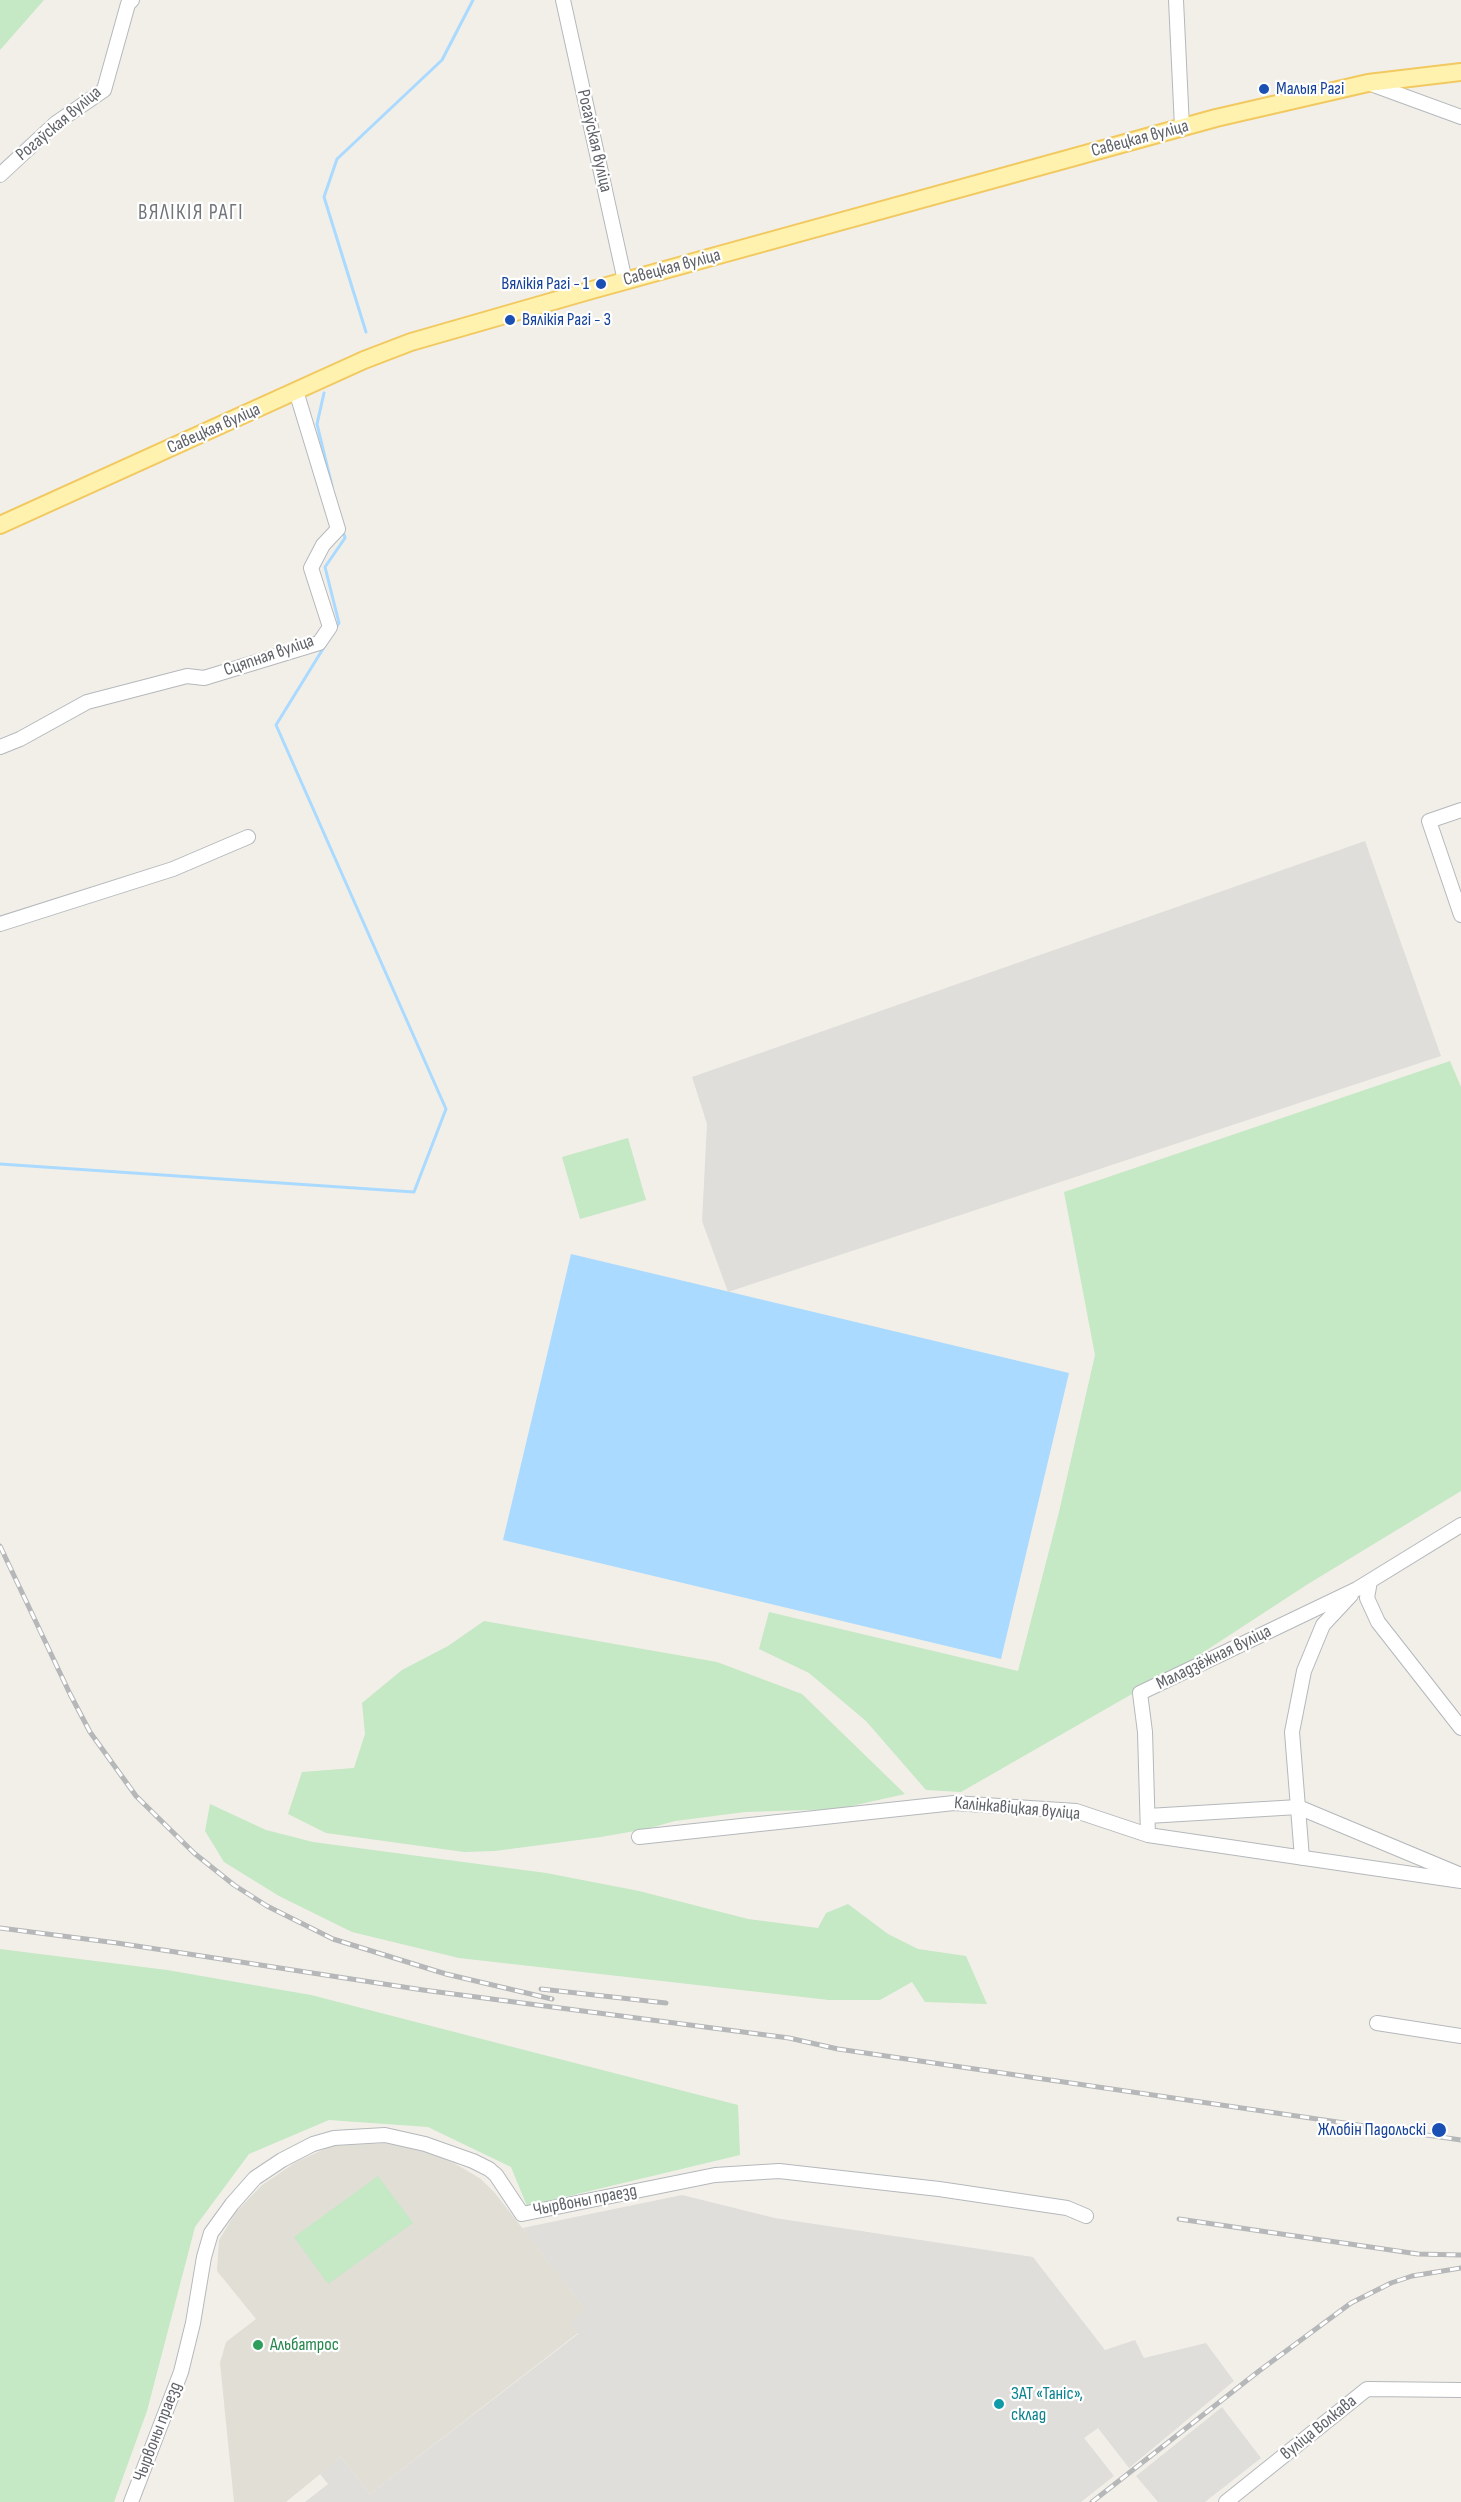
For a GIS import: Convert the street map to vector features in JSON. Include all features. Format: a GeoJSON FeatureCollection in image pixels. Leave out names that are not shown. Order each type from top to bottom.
{"type":"FeatureCollection","features":[{"type":"Feature","properties":{"kind":"main road","name":"Савецкая вуліца"},"geometry":{"type":"LineString","coordinates":[[0,525],[364,360],[411,342],[1182,127],[1368,83],[1461,72]]}},
{"type":"Feature","properties":{"kind":"street","name":"Рогаўская вуліца"},"geometry":{"type":"LineString","coordinates":[[0,175],[56,123],[104,90],[128,4],[132,0]]}},
{"type":"Feature","properties":{"kind":"street","name":"Рогаўская вуліца"},"geometry":{"type":"LineString","coordinates":[[563,0],[625,281]]}},
{"type":"Feature","properties":{"kind":"street"},"geometry":{"type":"LineString","coordinates":[[1176,0],[1182,127]]}},
{"type":"Feature","properties":{"kind":"street"},"geometry":{"type":"LineString","coordinates":[[1368,83],[1461,117]]}},
{"type":"Feature","properties":{"kind":"street","name":"Сцяпная вуліца"},"geometry":{"type":"LineString","coordinates":[[0,747],[20,739],[87,702],[187,676],[204,678],[319,643],[330,627],[312,568],[323,545],[338,529],[296,391]]}},
{"type":"Feature","properties":{"kind":"street"},"geometry":{"type":"LineString","coordinates":[[1461,810],[1429,821],[1461,915]]}},
{"type":"Feature","properties":{"kind":"street"},"geometry":{"type":"LineString","coordinates":[[0,924],[173,869],[248,837]]}},
{"type":"Feature","properties":{"kind":"street","name":"Маладзёжная вуліца"},"geometry":{"type":"LineString","coordinates":[[1148,1816],[1145,1732],[1140,1693],[1357,1589],[1461,1525]]}},
{"type":"Feature","properties":{"kind":"street"},"geometry":{"type":"LineString","coordinates":[[1370,1581],[1367,1598],[1378,1622],[1461,1728]]}},
{"type":"Feature","properties":{"kind":"street"},"geometry":{"type":"LineString","coordinates":[[1302,1858],[1292,1732],[1304,1671],[1323,1625],[1357,1589]]}},
{"type":"Feature","properties":{"kind":"street","name":"Калінкавіцкая вуліца"},"geometry":{"type":"LineString","coordinates":[[639,1837],[954,1803],[1077,1811],[1148,1835],[1461,1881]]}},
{"type":"Feature","properties":{"kind":"street"},"geometry":{"type":"LineString","coordinates":[[1148,1835],[1148,1816],[1298,1807],[1461,1875]]}},
{"type":"Feature","properties":{"kind":"street"},"geometry":{"type":"LineString","coordinates":[[1377,2023],[1461,2036]]}},
{"type":"Feature","properties":{"kind":"street","name":"Чырвоны праезд"},"geometry":{"type":"LineString","coordinates":[[131,2502],[181,2372],[211,2233],[255,2178],[282,2160],[313,2144],[334,2138],[385,2134],[425,2144],[489,2169],[496,2175],[522,2214],[714,2175],[779,2171],[939,2189],[1067,2208],[1086,2216]]}},
{"type":"Feature","properties":{"kind":"street","name":"вуліца Волкава"},"geometry":{"type":"LineString","coordinates":[[1226,2502],[1367,2389],[1461,2390]]}},
{"type":"Feature","properties":{"kind":"shaded area"},"geometry":{"type":"Polygon","coordinates":[[[1365,841],[1441,1056],[728,1292],[702,1221],[707,1124],[692,1077],[1365,841]]]}},
{"type":"Feature","properties":{"kind":"shaded area"},"geometry":{"type":"Polygon","coordinates":[[[387,2143],[424,2151],[454,2163],[481,2179],[495,2193],[586,2310],[570,2322],[578,2333],[370,2494],[341,2457],[286,2502],[234,2502],[220,2363],[226,2342],[256,2319],[217,2271],[219,2240],[236,2212],[262,2185],[296,2162],[331,2146],[387,2143]]]}},
{"type":"Feature","properties":{"kind":"shaded area"},"geometry":{"type":"Polygon","coordinates":[[[682,2195],[775,2218],[1033,2257],[1105,2350],[1135,2340],[1144,2358],[1206,2343],[1234,2381],[1129,2468],[1098,2428],[1084,2438],[1114,2476],[1081,2502],[305,2502],[328,2484],[320,2474],[341,2457],[370,2494],[578,2334],[569,2322],[585,2309],[522,2228],[682,2195]]]}},
{"type":"Feature","properties":{"kind":"shaded area"},"geometry":{"type":"Polygon","coordinates":[[[1222,2407],[1261,2458],[1205,2502],[1158,2502],[1136,2476],[1222,2407]]]}},
{"type":"Feature","properties":{"kind":"green space"},"geometry":{"type":"Polygon","coordinates":[[[0,0],[44,0],[0,50],[0,0]]]}},
{"type":"Feature","properties":{"kind":"green space"},"geometry":{"type":"Polygon","coordinates":[[[1450,1061],[1461,1087],[1461,1491],[1308,1584],[1193,1659],[961,1792],[926,1790],[866,1721],[809,1673],[759,1649],[769,1612],[1018,1671],[1059,1512],[1095,1355],[1064,1192],[1450,1061]]]}},
{"type":"Feature","properties":{"kind":"green space"},"geometry":{"type":"Polygon","coordinates":[[[628,1138],[646,1200],[580,1219],[562,1157],[628,1138]]]}},
{"type":"Feature","properties":{"kind":"green space"},"geometry":{"type":"Polygon","coordinates":[[[484,1621],[717,1662],[802,1694],[905,1794],[838,1809],[745,1812],[675,1821],[601,1837],[495,1851],[464,1852],[326,1833],[288,1814],[302,1772],[354,1768],[365,1734],[362,1703],[402,1670],[448,1646],[484,1621]]]}},
{"type":"Feature","properties":{"kind":"green space"},"geometry":{"type":"Polygon","coordinates":[[[210,1804],[266,1830],[313,1842],[546,1873],[639,1891],[748,1919],[818,1928],[826,1913],[848,1904],[888,1934],[918,1949],[966,1956],[987,2004],[925,2002],[912,1982],[880,2000],[829,2000],[459,1958],[352,1932],[279,1896],[224,1862],[205,1831],[210,1804]]]}},
{"type":"Feature","properties":{"kind":"green space"},"geometry":{"type":"Polygon","coordinates":[[[0,1949],[167,1970],[311,1995],[738,2105],[740,2155],[527,2206],[511,2167],[428,2127],[329,2120],[249,2154],[195,2227],[147,2411],[114,2502],[0,2502],[0,1949]]]}},
{"type":"Feature","properties":{"kind":"green space"},"geometry":{"type":"Polygon","coordinates":[[[378,2176],[413,2223],[328,2284],[294,2237],[378,2176]]]}},
{"type":"Feature","properties":{"kind":"water"},"geometry":{"type":"Polygon","coordinates":[[[571,1254],[1069,1373],[1001,1659],[503,1540],[571,1254]]]}},
{"type":"Feature","properties":{"kind":"waterway"},"geometry":{"type":"LineString","coordinates":[[366,332],[324,197],[337,159],[442,60],[473,0]]}},
{"type":"Feature","properties":{"kind":"waterway"},"geometry":{"type":"LineString","coordinates":[[324,393],[317,424],[332,486]]}},
{"type":"Feature","properties":{"kind":"waterway"},"geometry":{"type":"LineString","coordinates":[[335,629],[339,623],[325,567],[345,538],[343,531]]}},
{"type":"Feature","properties":{"kind":"waterway"},"geometry":{"type":"LineString","coordinates":[[0,1164],[414,1192],[446,1109],[276,725],[326,644]]}},
{"type":"Feature","properties":{"kind":"railway"},"geometry":{"type":"LineString","coordinates":[[0,1546],[90,1732],[136,1796],[194,1853],[234,1885],[267,1906],[333,1939],[446,1974],[552,1999]]}},
{"type":"Feature","properties":{"kind":"railway"},"geometry":{"type":"LineString","coordinates":[[0,1928],[117,1943],[423,1990],[789,2038],[838,2049],[1461,2140]]}},
{"type":"Feature","properties":{"kind":"railway"},"geometry":{"type":"LineString","coordinates":[[541,1989],[666,2003]]}},
{"type":"Feature","properties":{"kind":"railway"},"geometry":{"type":"LineString","coordinates":[[1179,2219],[1418,2254],[1461,2255]]}},
{"type":"Feature","properties":{"kind":"railway"},"geometry":{"type":"LineString","coordinates":[[1092,2502],[1259,2371],[1351,2303],[1391,2283],[1412,2276],[1461,2268]]}},
{"type":"Feature","properties":{"kind":"place","name":"Малыя Рагі"},"geometry":{"type":"Point","coordinates":[1264,89]}},
{"type":"Feature","properties":{"kind":"place","name":"Вялікія Рагі - 1"},"geometry":{"type":"Point","coordinates":[601,284]}},
{"type":"Feature","properties":{"kind":"place","name":"Вялікія Рагі - 3"},"geometry":{"type":"Point","coordinates":[510,320]}},
{"type":"Feature","properties":{"kind":"place","name":"Жлобін Падольскі"},"geometry":{"type":"Point","coordinates":[1439,2130]}},
{"type":"Feature","properties":{"kind":"place","name":"Альбатрос"},"geometry":{"type":"Point","coordinates":[258,2345]}},
{"type":"Feature","properties":{"kind":"place","name":"ЗАТ «Таніс», склад"},"geometry":{"type":"Point","coordinates":[999,2404]}},
{"type":"Feature","properties":{"kind":"district","name":"ВЯЛІКІЯ РАГІ"},"geometry":{"type":"Point","coordinates":[191,214]}}]}
